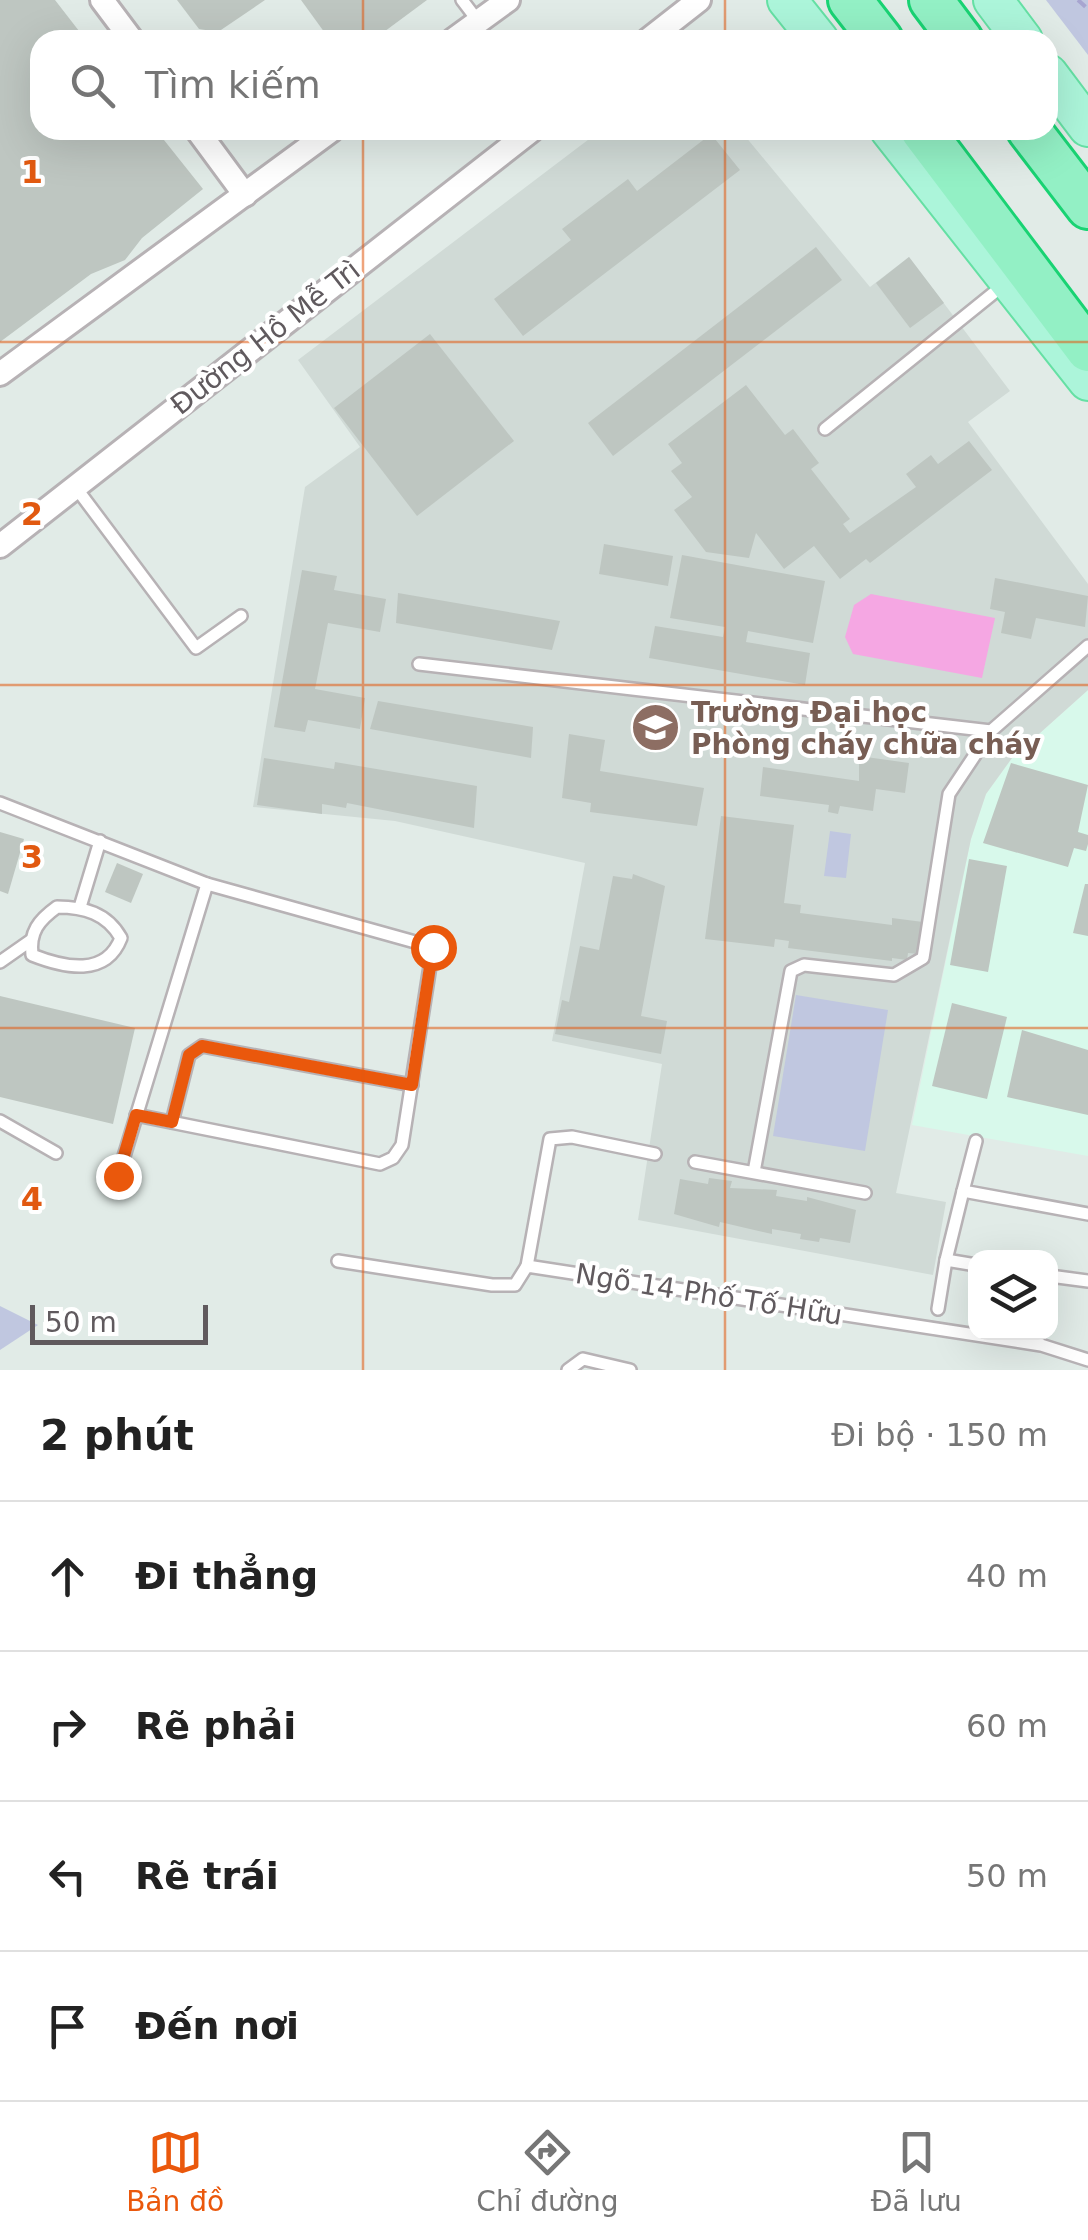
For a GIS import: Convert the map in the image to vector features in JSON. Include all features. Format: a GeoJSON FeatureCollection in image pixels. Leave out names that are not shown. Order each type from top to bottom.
{"type":"FeatureCollection","features":[{"type":"Feature","properties":{"kind":"highway"},"geometry":{"type":"LineString","coordinates":[[823,0],[846,30]]}},
{"type":"Feature","properties":{"kind":"highway"},"geometry":{"type":"LineString","coordinates":[[850,0],[873,30]]}},
{"type":"Feature","properties":{"kind":"highway"},"geometry":{"type":"LineString","coordinates":[[931,0],[954,30]]}},
{"type":"Feature","properties":{"kind":"highway"},"geometry":{"type":"LineString","coordinates":[[958,0],[981,30]]}},
{"type":"Feature","properties":{"kind":"highway"},"geometry":{"type":"LineString","coordinates":[[1058,131],[1088,170]]}},
{"type":"Feature","properties":{"kind":"highway"},"geometry":{"type":"LineString","coordinates":[[930,140],[1088,350]]}},
{"type":"Feature","properties":{"kind":"highway"},"geometry":{"type":"LineString","coordinates":[[957,140],[1088,313]]}},
{"type":"Feature","properties":{"kind":"highway"},"geometry":{"type":"LineString","coordinates":[[1038,140],[1088,207]]}},
{"type":"Feature","properties":{"kind":"main road"},"geometry":{"type":"LineString","coordinates":[[788,0],[811,30]]}},
{"type":"Feature","properties":{"kind":"main road"},"geometry":{"type":"LineString","coordinates":[[993,0],[1015,30]]}},
{"type":"Feature","properties":{"kind":"main road"},"geometry":{"type":"LineString","coordinates":[[1058,88],[1088,128]]}},
{"type":"Feature","properties":{"kind":"main road"},"geometry":{"type":"LineString","coordinates":[[898,140],[1088,381]]}},
{"type":"Feature","properties":{"kind":"street"},"geometry":{"type":"LineString","coordinates":[[102,0],[124,30]]}},
{"type":"Feature","properties":{"kind":"street"},"geometry":{"type":"LineString","coordinates":[[467,30],[508,0]]}},
{"type":"Feature","properties":{"kind":"street"},"geometry":{"type":"LineString","coordinates":[[661,30],[700,0]]}},
{"type":"Feature","properties":{"kind":"street"},"geometry":{"type":"LineString","coordinates":[[204,140],[244,195]]}},
{"type":"Feature","properties":{"kind":"street"},"geometry":{"type":"LineString","coordinates":[[0,374],[318,140]]}},
{"type":"Feature","properties":{"kind":"street","name":"Đường Hồ Mễ Trì"},"geometry":{"type":"LineString","coordinates":[[0,546],[519,140]]}},
{"type":"Feature","properties":{"kind":"lane"},"geometry":{"type":"LineString","coordinates":[[462,0],[478,22]]}},
{"type":"Feature","properties":{"kind":"lane"},"geometry":{"type":"LineString","coordinates":[[826,430],[1010,280]]}},
{"type":"Feature","properties":{"kind":"lane"},"geometry":{"type":"LineString","coordinates":[[74,485],[196,648],[241,616]]}},
{"type":"Feature","properties":{"kind":"lane"},"geometry":{"type":"LineString","coordinates":[[754,1172],[785,982],[791,970],[804,965],[894,974],[923,958],[949,794],[992,731],[1088,646]]}},
{"type":"Feature","properties":{"kind":"lane"},"geometry":{"type":"LineString","coordinates":[[418,664],[992,731]]}},
{"type":"Feature","properties":{"kind":"lane"},"geometry":{"type":"LineString","coordinates":[[0,803],[207,884],[433,947],[402,1145],[393,1158],[380,1164],[136,1115]]}},
{"type":"Feature","properties":{"kind":"lane"},"geometry":{"type":"LineString","coordinates":[[80,907],[100,841]]}},
{"type":"Feature","properties":{"kind":"lane"},"geometry":{"type":"LineString","coordinates":[[118,1176],[207,884]]}},
{"type":"Feature","properties":{"kind":"lane"},"geometry":{"type":"LineString","coordinates":[[57,907],[80,907],[112,922],[121,938],[114,956],[99,966],[54,964],[32,955],[30,941],[39,920],[57,907]]}},
{"type":"Feature","properties":{"kind":"lane"},"geometry":{"type":"LineString","coordinates":[[0,962],[30,941]]}},
{"type":"Feature","properties":{"kind":"lane"},"geometry":{"type":"LineString","coordinates":[[172,1122],[189,1055],[202,1046],[412,1085]]}},
{"type":"Feature","properties":{"kind":"lane"},"geometry":{"type":"LineString","coordinates":[[0,1122],[56,1153]]}},
{"type":"Feature","properties":{"kind":"lane"},"geometry":{"type":"LineString","coordinates":[[338,1261],[492,1285],[515,1285],[527,1266],[550,1138],[572,1137],[655,1154]]}},
{"type":"Feature","properties":{"kind":"lane"},"geometry":{"type":"LineString","coordinates":[[938,1308],[976,1141]]}},
{"type":"Feature","properties":{"kind":"lane"},"geometry":{"type":"LineString","coordinates":[[695,1162],[865,1193]]}},
{"type":"Feature","properties":{"kind":"lane"},"geometry":{"type":"LineString","coordinates":[[963,1191],[1088,1214]]}},
{"type":"Feature","properties":{"kind":"lane"},"geometry":{"type":"LineString","coordinates":[[946,1260],[968,1264]]}},
{"type":"Feature","properties":{"kind":"lane","name":"Ngõ 14 Phố Tố Hữu"},"geometry":{"type":"LineString","coordinates":[[527,1266],[1041,1345],[1088,1360]]}},
{"type":"Feature","properties":{"kind":"lane"},"geometry":{"type":"LineString","coordinates":[[1058,1277],[1088,1281]]}},
{"type":"Feature","properties":{"kind":"lane"},"geometry":{"type":"LineString","coordinates":[[568,1370],[583,1359],[630,1370]]}},
{"type":"Feature","properties":{"kind":"path"},"geometry":{"type":"LineString","coordinates":[[1078,0],[1088,8]]}},
{"type":"Feature","properties":{"kind":"shaded area"},"geometry":{"type":"Polygon","coordinates":[[[1046,0],[1088,0],[1088,55],[1046,0]]]}},
{"type":"Feature","properties":{"kind":"shaded area","name":"Trường Đại học Phòng cháy chữa cháy"},"geometry":{"type":"Polygon","coordinates":[[[588,140],[748,140],[870,287],[909,257],[1010,391],[968,422],[1088,584],[1088,690],[1012,758],[986,794],[971,839],[896,1193],[946,1202],[933,1275],[638,1220],[662,1064],[552,1041],[585,863],[395,821],[253,807],[305,487],[360,447],[298,360],[588,140]]]}},
{"type":"Feature","properties":{"kind":"shaded area"},"geometry":{"type":"Polygon","coordinates":[[[871,594],[995,618],[982,678],[853,654],[845,637],[854,605],[871,594]]]}},
{"type":"Feature","properties":{"kind":"shaded area"},"geometry":{"type":"Polygon","coordinates":[[[1088,690],[1088,1156],[912,1125],[971,839],[986,794],[1012,758],[1088,690]]]}},
{"type":"Feature","properties":{"kind":"shaded area"},"geometry":{"type":"Polygon","coordinates":[[[830,831],[851,834],[846,878],[824,876],[830,831]]]}},
{"type":"Feature","properties":{"kind":"shaded area"},"geometry":{"type":"Polygon","coordinates":[[[796,995],[888,1010],[865,1151],[773,1136],[796,995]]]}},
{"type":"Feature","properties":{"kind":"shaded area"},"geometry":{"type":"Polygon","coordinates":[[[0,1306],[38,1325],[0,1350],[0,1306]]]}},
{"type":"Feature","properties":{"kind":"building"},"geometry":{"type":"Polygon","coordinates":[[[0,0],[55,0],[78,30],[30,30],[30,140],[164,140],[203,189],[142,238],[125,260],[91,274],[0,342],[0,0]]]}},
{"type":"Feature","properties":{"kind":"building"},"geometry":{"type":"Polygon","coordinates":[[[177,0],[265,0],[221,30],[199,29],[177,0]]]}},
{"type":"Feature","properties":{"kind":"building"},"geometry":{"type":"Polygon","coordinates":[[[301,0],[427,0],[386,30],[323,30],[301,0]]]}},
{"type":"Feature","properties":{"kind":"building"},"geometry":{"type":"Polygon","coordinates":[[[703,140],[716,140],[740,170],[523,336],[494,299],[571,240],[562,229],[628,179],[637,191],[703,140]]]}},
{"type":"Feature","properties":{"kind":"building"},"geometry":{"type":"Polygon","coordinates":[[[816,247],[842,280],[613,456],[588,423],[816,247]]]}},
{"type":"Feature","properties":{"kind":"building"},"geometry":{"type":"Polygon","coordinates":[[[909,257],[944,303],[910,328],[876,283],[909,257]]]}},
{"type":"Feature","properties":{"kind":"building"},"geometry":{"type":"Polygon","coordinates":[[[430,334],[514,441],[417,516],[334,408],[430,334]]]}},
{"type":"Feature","properties":{"kind":"building"},"geometry":{"type":"Polygon","coordinates":[[[746,385],[785,435],[793,429],[819,463],[811,469],[850,519],[843,524],[850,533],[916,487],[906,474],[931,455],[938,464],[969,441],[992,470],[870,563],[866,559],[840,579],[814,546],[784,569],[756,533],[749,558],[706,552],[674,510],[692,497],[671,471],[682,463],[668,444],[746,385]]]}},
{"type":"Feature","properties":{"kind":"building"},"geometry":{"type":"Polygon","coordinates":[[[604,544],[673,556],[668,586],[599,574],[604,544]]]}},
{"type":"Feature","properties":{"kind":"building"},"geometry":{"type":"Polygon","coordinates":[[[682,555],[825,581],[813,643],[748,631],[746,642],[810,653],[805,685],[649,658],[655,626],[723,637],[725,627],[670,618],[682,555]]]}},
{"type":"Feature","properties":{"kind":"building"},"geometry":{"type":"Polygon","coordinates":[[[302,570],[337,576],[334,590],[386,599],[380,632],[328,623],[315,689],[365,698],[360,729],[308,720],[305,732],[274,727],[302,570]]]}},
{"type":"Feature","properties":{"kind":"building"},"geometry":{"type":"Polygon","coordinates":[[[995,578],[1088,596],[1085,627],[1036,618],[1031,639],[1001,633],[1005,612],[990,609],[995,578]]]}},
{"type":"Feature","properties":{"kind":"building"},"geometry":{"type":"Polygon","coordinates":[[[398,593],[560,621],[552,650],[396,623],[398,593]]]}},
{"type":"Feature","properties":{"kind":"building"},"geometry":{"type":"Polygon","coordinates":[[[378,701],[533,727],[531,758],[370,729],[378,701]]]}},
{"type":"Feature","properties":{"kind":"building"},"geometry":{"type":"Polygon","coordinates":[[[569,734],[605,740],[600,771],[704,788],[697,826],[590,812],[591,803],[562,798],[569,734]]]}},
{"type":"Feature","properties":{"kind":"building"},"geometry":{"type":"Polygon","coordinates":[[[859,756],[909,763],[905,793],[876,789],[873,811],[840,806],[838,814],[828,812],[829,805],[760,796],[763,767],[859,781],[859,756]]]}},
{"type":"Feature","properties":{"kind":"building"},"geometry":{"type":"Polygon","coordinates":[[[264,758],[334,769],[335,762],[477,786],[474,828],[347,803],[346,808],[322,804],[322,814],[257,805],[264,758]]]}},
{"type":"Feature","properties":{"kind":"building"},"geometry":{"type":"Polygon","coordinates":[[[1011,763],[1088,785],[1078,832],[1088,835],[1088,844],[1086,851],[1074,848],[1068,867],[983,843],[1011,763]]]}},
{"type":"Feature","properties":{"kind":"building"},"geometry":{"type":"Polygon","coordinates":[[[721,816],[794,825],[784,903],[801,905],[800,913],[892,925],[892,918],[923,922],[919,954],[908,953],[907,960],[892,961],[788,948],[789,941],[775,939],[774,947],[705,939],[721,816]]]}},
{"type":"Feature","properties":{"kind":"building"},"geometry":{"type":"Polygon","coordinates":[[[0,832],[24,839],[8,894],[0,891],[0,832]]]}},
{"type":"Feature","properties":{"kind":"building"},"geometry":{"type":"Polygon","coordinates":[[[969,859],[1007,866],[988,972],[950,965],[969,859]]]}},
{"type":"Feature","properties":{"kind":"building"},"geometry":{"type":"Polygon","coordinates":[[[117,863],[143,874],[131,903],[105,892],[117,863]]]}},
{"type":"Feature","properties":{"kind":"building"},"geometry":{"type":"Polygon","coordinates":[[[633,874],[665,886],[641,1016],[667,1021],[661,1054],[555,1034],[562,1000],[569,1002],[580,946],[599,950],[613,876],[632,879],[633,874]]]}},
{"type":"Feature","properties":{"kind":"building"},"geometry":{"type":"Polygon","coordinates":[[[1088,884],[1088,936],[1073,933],[1088,884]]]}},
{"type":"Feature","properties":{"kind":"building"},"geometry":{"type":"Polygon","coordinates":[[[0,996],[135,1028],[113,1124],[0,1097],[0,996]]]}},
{"type":"Feature","properties":{"kind":"building"},"geometry":{"type":"Polygon","coordinates":[[[952,1003],[1007,1017],[987,1099],[932,1086],[952,1003]]]}},
{"type":"Feature","properties":{"kind":"building"},"geometry":{"type":"Polygon","coordinates":[[[1022,1030],[1088,1050],[1088,1115],[1007,1097],[1022,1030]]]}},
{"type":"Feature","properties":{"kind":"building"},"geometry":{"type":"Polygon","coordinates":[[[709,1178],[732,1181],[730,1188],[777,1190],[776,1196],[807,1201],[807,1197],[856,1210],[850,1243],[800,1239],[801,1234],[772,1229],[772,1234],[720,1222],[719,1227],[674,1214],[680,1179],[708,1184],[709,1178]]]}},
{"type":"Feature","properties":{"kind":"place","name":"Trường Đại học Phòng cháy chữa cháy"},"geometry":{"type":"Point","coordinates":[656,728]}},
{"type":"Feature","properties":{"kind":"route"},"geometry":{"type":"LineString","coordinates":[[118,1176],[136,1115],[172,1122],[189,1055],[195,1048],[202,1046],[412,1085],[433,947]]}}]}
